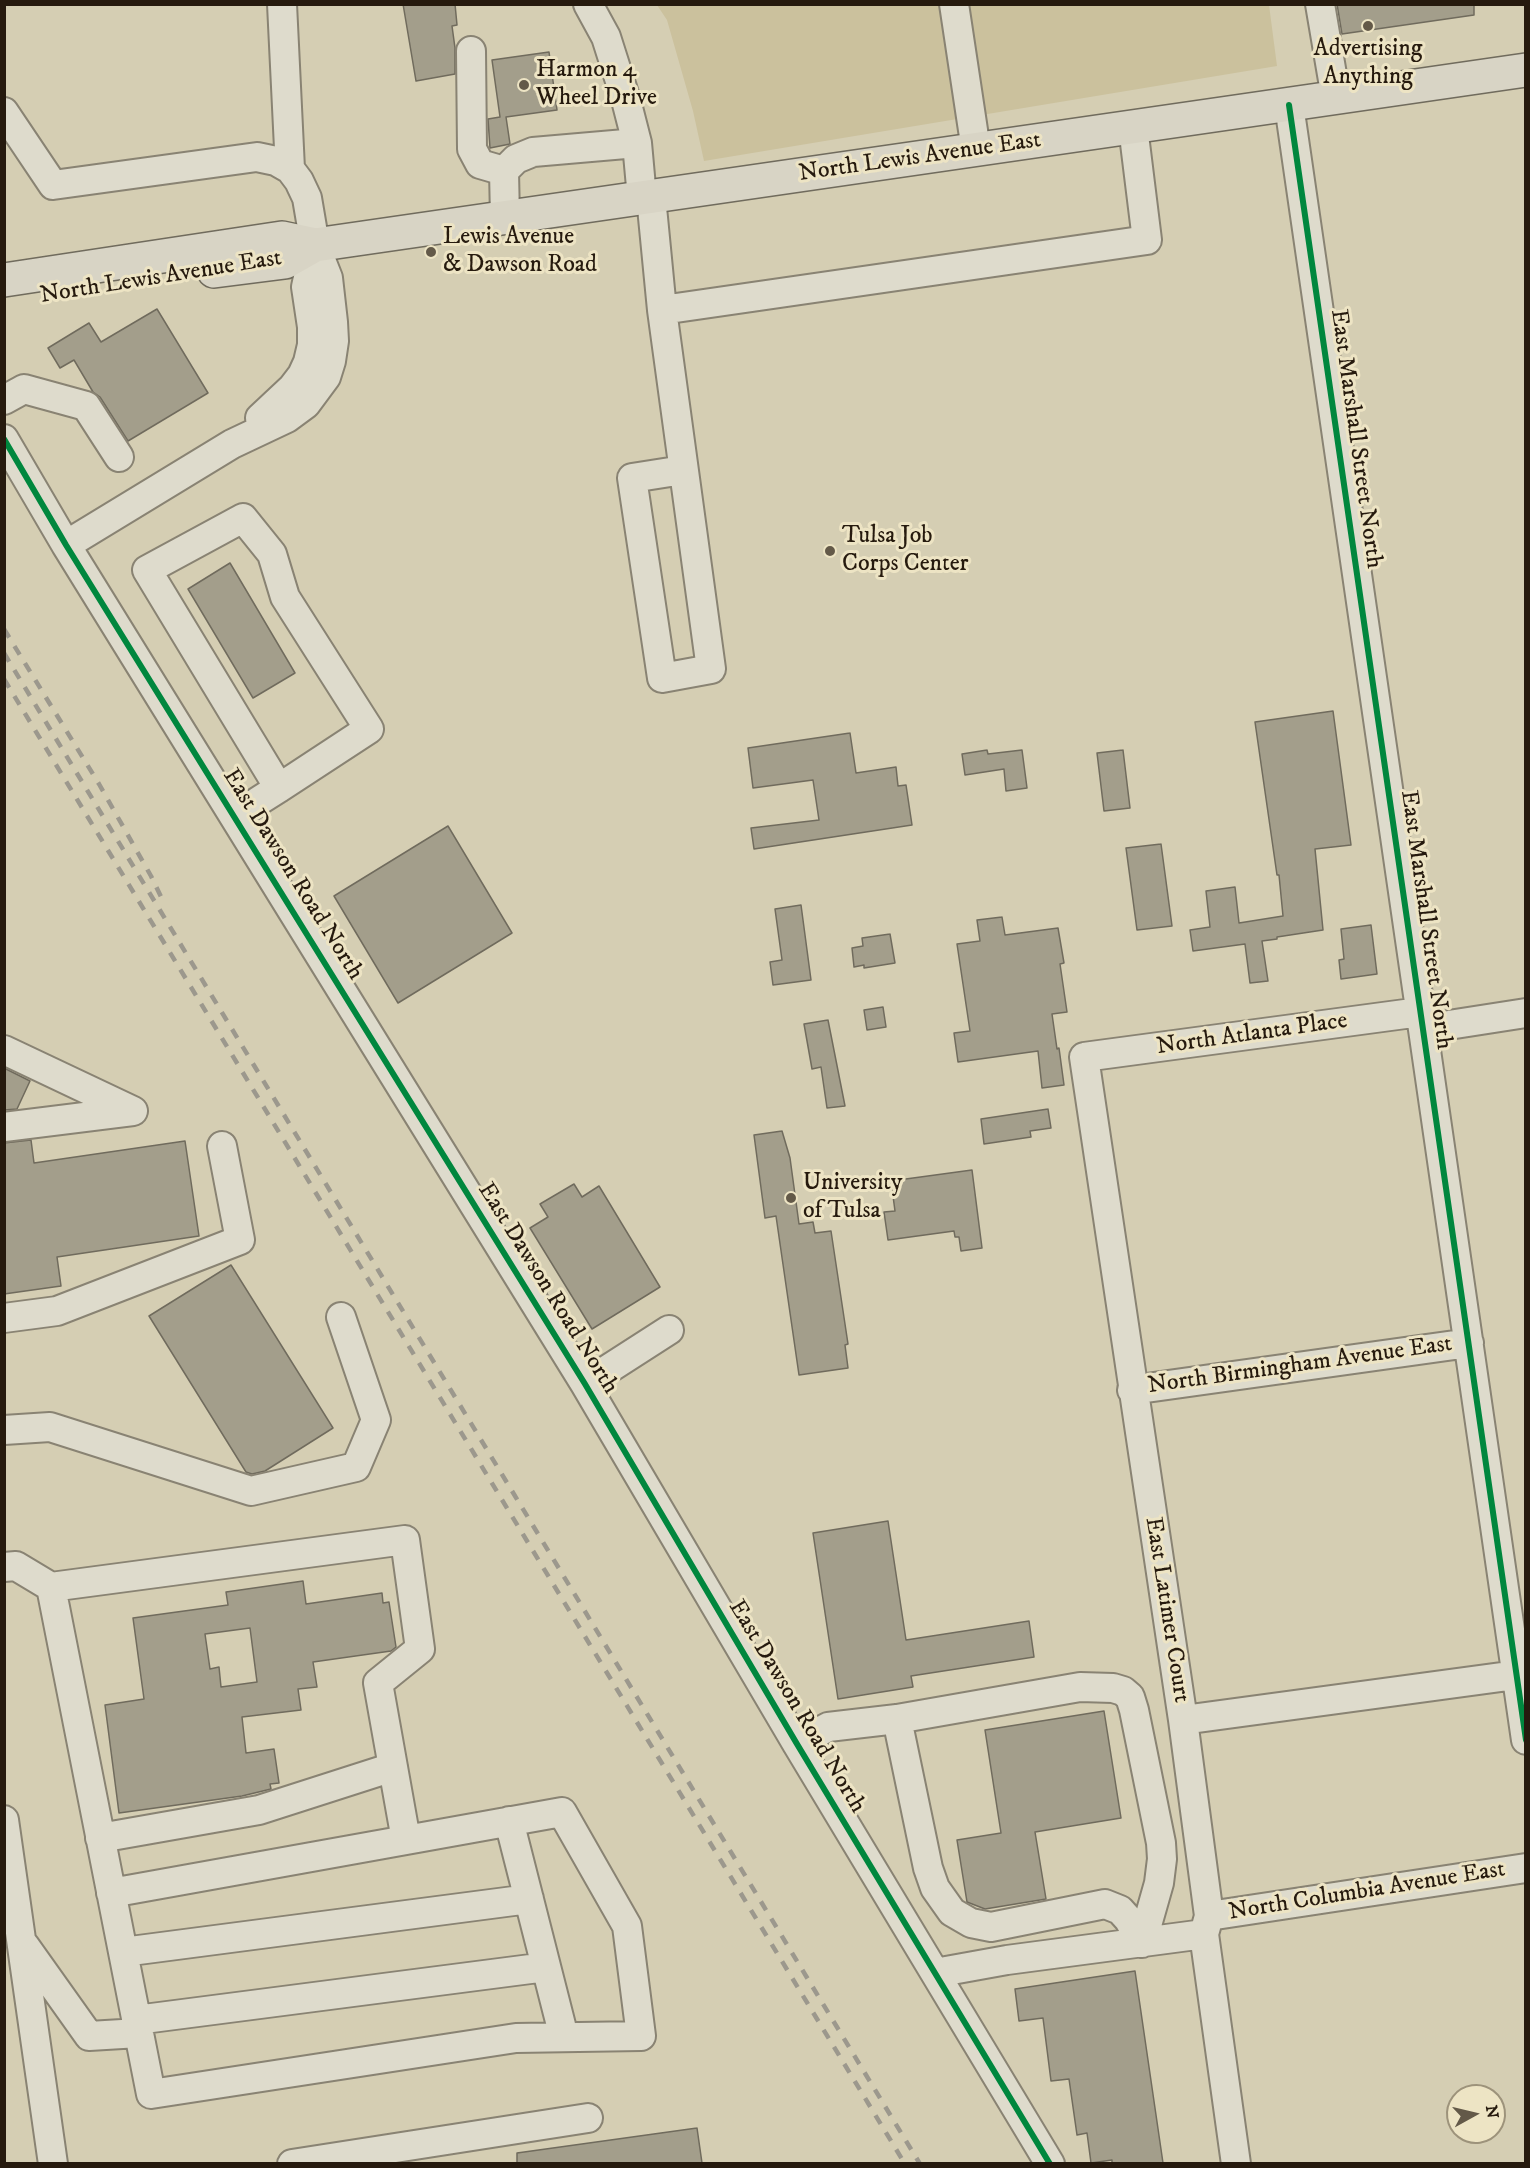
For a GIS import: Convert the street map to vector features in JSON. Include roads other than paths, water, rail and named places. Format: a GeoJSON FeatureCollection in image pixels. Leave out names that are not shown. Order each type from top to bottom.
{"type":"FeatureCollection","features":[{"type":"Feature","properties":{"kind":"main road","name":"North Lewis Avenue East"},"geometry":{"type":"LineString","coordinates":[[4,280],[282,238],[315,245],[1526,70]]}},
{"type":"Feature","properties":{"kind":"main road","name":"North Lewis Avenue East"},"geometry":{"type":"LineString","coordinates":[[4,302],[285,262],[315,245]]}},
{"type":"Feature","properties":{"kind":"street"},"geometry":{"type":"LineString","coordinates":[[282,4],[290,169]]}},
{"type":"Feature","properties":{"kind":"street"},"geometry":{"type":"LineString","coordinates":[[588,4],[606,37],[626,100],[647,197],[711,669],[662,678],[632,478],[683,470]]}},
{"type":"Feature","properties":{"kind":"street"},"geometry":{"type":"LineString","coordinates":[[954,4],[976,150]]}},
{"type":"Feature","properties":{"kind":"street"},"geometry":{"type":"LineString","coordinates":[[1320,4],[1336,98]]}},
{"type":"Feature","properties":{"kind":"street"},"geometry":{"type":"LineString","coordinates":[[471,51],[472,149],[480,164],[504,171]]}},
{"type":"Feature","properties":{"kind":"street","name":"East Marshall Street North"},"geometry":{"type":"LineString","coordinates":[[1289,105],[1526,1740]]}},
{"type":"Feature","properties":{"kind":"street"},"geometry":{"type":"LineString","coordinates":[[4,112],[53,185],[257,157],[276,161],[290,169],[307,198],[315,245],[328,278],[334,341],[331,361],[326,377],[306,404],[287,418],[232,444],[66,545]]}},
{"type":"Feature","properties":{"kind":"street"},"geometry":{"type":"LineString","coordinates":[[662,310],[1148,240],[1133,128]]}},
{"type":"Feature","properties":{"kind":"street"},"geometry":{"type":"LineString","coordinates":[[505,218],[504,171],[516,159],[533,152],[637,143]]}},
{"type":"Feature","properties":{"kind":"street"},"geometry":{"type":"LineString","coordinates":[[4,400],[24,389],[86,406],[119,457]]}},
{"type":"Feature","properties":{"kind":"street","name":"East Dawson Road North"},"geometry":{"type":"LineString","coordinates":[[4,439],[66,545],[585,1384],[797,1744],[1050,2163]]}},
{"type":"Feature","properties":{"kind":"street"},"geometry":{"type":"LineString","coordinates":[[235,817],[369,729],[285,597],[272,554],[243,518],[147,570],[279,788]]}},
{"type":"Feature","properties":{"kind":"street","name":"North Atlanta Place"},"geometry":{"type":"LineString","coordinates":[[1084,1057],[1421,1020],[1526,1013]]}},
{"type":"Feature","properties":{"kind":"street"},"geometry":{"type":"LineString","coordinates":[[4,1050],[133,1111],[4,1127]]}},
{"type":"Feature","properties":{"kind":"street","name":"East Latimer Court"},"geometry":{"type":"LineString","coordinates":[[1084,1057],[1183,1720],[1236,2163]]}},
{"type":"Feature","properties":{"kind":"street"},"geometry":{"type":"LineString","coordinates":[[4,1318],[57,1311],[240,1240],[222,1146]]}},
{"type":"Feature","properties":{"kind":"street"},"geometry":{"type":"LineString","coordinates":[[4,1430],[50,1427],[251,1491],[356,1467],[376,1420],[341,1317]]}},
{"type":"Feature","properties":{"kind":"street"},"geometry":{"type":"LineString","coordinates":[[585,1384],[669,1330]]}},
{"type":"Feature","properties":{"kind":"street","name":"North Birmingham Avenue East"},"geometry":{"type":"LineString","coordinates":[[1132,1390],[1469,1342]]}},
{"type":"Feature","properties":{"kind":"street"},"geometry":{"type":"LineString","coordinates":[[4,1567],[16,1566],[51,1587],[405,1540],[420,1649],[378,1683],[406,1840]]}},
{"type":"Feature","properties":{"kind":"street"},"geometry":{"type":"LineString","coordinates":[[51,1587],[137,2027],[151,2094],[516,2038],[641,2036],[627,1926],[562,1812],[111,1893]]}},
{"type":"Feature","properties":{"kind":"street"},"geometry":{"type":"LineString","coordinates":[[1183,1720],[1516,1675]]}},
{"type":"Feature","properties":{"kind":"street"},"geometry":{"type":"LineString","coordinates":[[797,1744],[828,1727],[897,1719],[1080,1687],[1113,1688],[1130,1697],[1162,1859],[1159,1883],[1142,1943]]}},
{"type":"Feature","properties":{"kind":"street"},"geometry":{"type":"LineString","coordinates":[[897,1719],[928,1868],[934,1888],[952,1911],[971,1923],[991,1927],[1105,1904],[1120,1910],[1129,1920],[1142,1943]]}},
{"type":"Feature","properties":{"kind":"street"},"geometry":{"type":"LineString","coordinates":[[100,1838],[259,1810],[393,1767]]}},
{"type":"Feature","properties":{"kind":"street"},"geometry":{"type":"LineString","coordinates":[[4,1820],[9,1882],[22,1942],[53,2163]]}},
{"type":"Feature","properties":{"kind":"street"},"geometry":{"type":"LineString","coordinates":[[509,1821],[564,2037]]}},
{"type":"Feature","properties":{"kind":"street","name":"North Columbia Avenue East"},"geometry":{"type":"LineString","coordinates":[[934,1973],[1007,1960],[1142,1943],[1206,1925],[1526,1868]]}},
{"type":"Feature","properties":{"kind":"street"},"geometry":{"type":"LineString","coordinates":[[123,1952],[529,1899]]}},
{"type":"Feature","properties":{"kind":"street"},"geometry":{"type":"LineString","coordinates":[[22,1942],[89,2036],[546,1966]]}},
{"type":"Feature","properties":{"kind":"street"},"geometry":{"type":"LineString","coordinates":[[292,2163],[394,2156],[588,2118]]}},
{"type":"Feature","properties":{"kind":"railway"},"geometry":{"type":"LineString","coordinates":[[4,629],[99,784],[164,903]]}},
{"type":"Feature","properties":{"kind":"railway"},"geometry":{"type":"LineString","coordinates":[[4,653],[920,2164]]}},
{"type":"Feature","properties":{"kind":"railway"},"geometry":{"type":"LineString","coordinates":[[4,679],[905,2164]]}},
{"type":"Feature","properties":{"kind":"place","name":"Advertising Anything"},"geometry":{"type":"Point","coordinates":[1368,26]}},
{"type":"Feature","properties":{"kind":"place","name":"Harmon 4 Wheel Drive"},"geometry":{"type":"Point","coordinates":[524,85]}},
{"type":"Feature","properties":{"kind":"place","name":"Lewis Avenue & Dawson Road"},"geometry":{"type":"Point","coordinates":[431,252]}},
{"type":"Feature","properties":{"kind":"place","name":"Tulsa Job Corps Center"},"geometry":{"type":"Point","coordinates":[830,551]}},
{"type":"Feature","properties":{"kind":"place","name":"University of Tulsa"},"geometry":{"type":"Point","coordinates":[791,1198]}}]}
